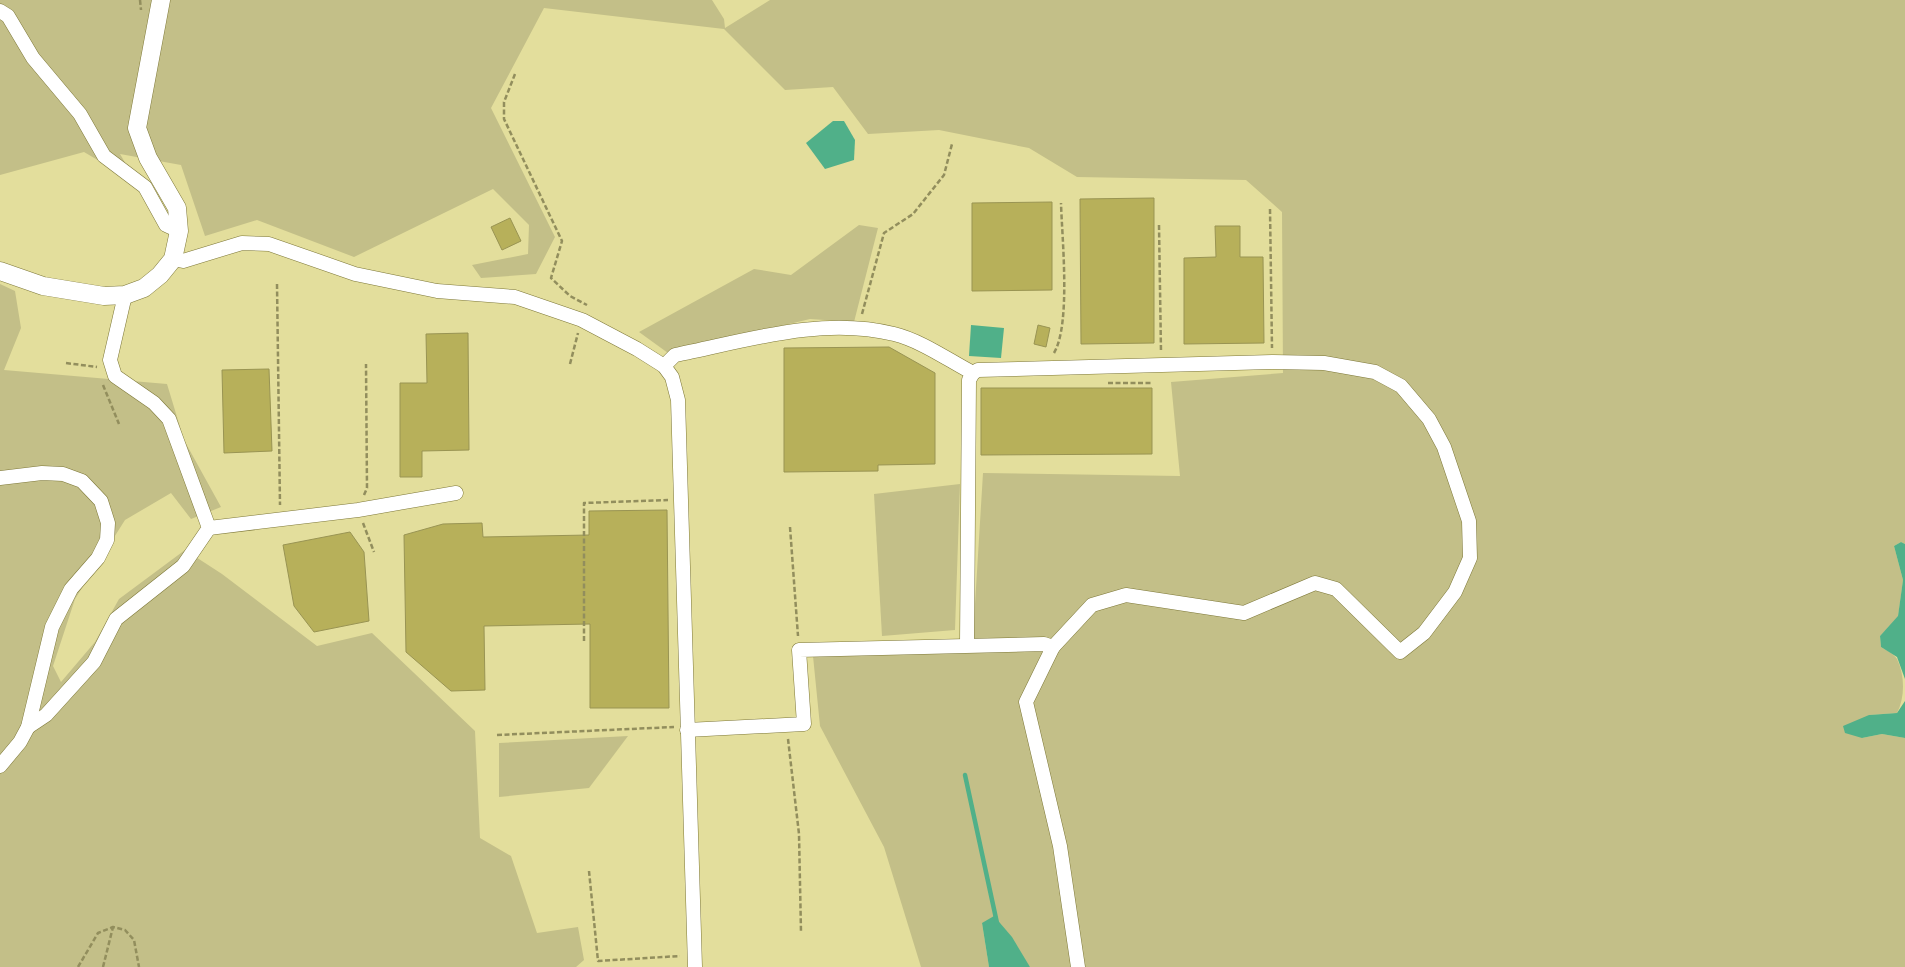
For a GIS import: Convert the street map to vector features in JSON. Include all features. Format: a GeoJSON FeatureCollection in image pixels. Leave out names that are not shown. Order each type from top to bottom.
{"type":"FeatureCollection","features":[{"type":"Feature","properties":{"kind":"street"},"geometry":{"type":"LineString","coordinates":[[0,271],[43,286],[104,296],[125,296],[144,288],[160,275],[173,259],[179,231],[177,208],[148,158],[137,128],[160,0]]}},
{"type":"Feature","properties":{"kind":"street"},"geometry":{"type":"LineString","coordinates":[[0,11],[8,16],[33,58],[80,114],[104,156],[146,187],[166,225],[179,231]]}},
{"type":"Feature","properties":{"kind":"street"},"geometry":{"type":"LineString","coordinates":[[173,259],[183,261],[242,243],[269,244],[355,274],[437,291],[515,297],[582,320],[638,348],[664,366],[672,377],[678,400],[695,961]]}},
{"type":"Feature","properties":{"kind":"street"},"geometry":{"type":"LineString","coordinates":[[125,296],[110,360],[105,372],[115,376],[154,403],[170,419],[209,528]]}},
{"type":"Feature","properties":{"kind":"street"},"geometry":{"type":"LineString","coordinates":[[664,366],[674,355],[804,329],[862,328],[911,340],[972,374]]}},
{"type":"Feature","properties":{"kind":"street"},"geometry":{"type":"LineString","coordinates":[[967,644],[969,380],[972,374],[978,370],[1273,362],[1324,364],[1375,372],[1401,386],[1428,419],[1444,447],[1469,521],[1470,558],[1455,592],[1424,633],[1400,652],[1336,589],[1315,583],[1244,612],[1126,595],[1092,605],[1054,647],[1026,702],[1060,846],[1078,967]]}},
{"type":"Feature","properties":{"kind":"street"},"geometry":{"type":"LineString","coordinates":[[0,478],[56,473],[82,481],[101,500],[108,522],[108,540],[98,558],[71,589],[52,627],[28,727],[20,742],[0,766]]}},
{"type":"Feature","properties":{"kind":"street"},"geometry":{"type":"LineString","coordinates":[[28,727],[46,715],[94,662],[116,619],[183,566],[209,528],[358,510],[456,493]]}},
{"type":"Feature","properties":{"kind":"street"},"geometry":{"type":"LineString","coordinates":[[687,730],[804,724],[799,650],[967,644],[1044,644],[1054,647]]}},
{"type":"Feature","properties":{"kind":"path"},"geometry":{"type":"LineString","coordinates":[[515,74],[504,102],[504,119],[562,241],[551,278],[570,296],[594,309]]}},
{"type":"Feature","properties":{"kind":"path"},"geometry":{"type":"LineString","coordinates":[[862,328],[862,309],[884,233],[913,214],[944,175],[952,144]]}},
{"type":"Feature","properties":{"kind":"path"},"geometry":{"type":"LineString","coordinates":[[1045,369],[1059,345],[1064,296],[1061,203]]}},
{"type":"Feature","properties":{"kind":"path"},"geometry":{"type":"LineString","coordinates":[[1270,209],[1273,362]]}},
{"type":"Feature","properties":{"kind":"path"},"geometry":{"type":"LineString","coordinates":[[1159,225],[1161,366]]}},
{"type":"Feature","properties":{"kind":"path"},"geometry":{"type":"LineString","coordinates":[[277,284],[280,520]]}},
{"type":"Feature","properties":{"kind":"path"},"geometry":{"type":"LineString","coordinates":[[570,364],[582,320]]}},
{"type":"Feature","properties":{"kind":"path"},"geometry":{"type":"LineString","coordinates":[[66,364],[96,367],[105,372]]}},
{"type":"Feature","properties":{"kind":"path"},"geometry":{"type":"LineString","coordinates":[[366,364],[367,488],[358,510],[374,552]]}},
{"type":"Feature","properties":{"kind":"path"},"geometry":{"type":"LineString","coordinates":[[96,367],[105,372]]}},
{"type":"Feature","properties":{"kind":"path"},"geometry":{"type":"LineString","coordinates":[[102,384],[119,424]]}},
{"type":"Feature","properties":{"kind":"path"},"geometry":{"type":"LineString","coordinates":[[584,641],[584,503],[682,499]]}},
{"type":"Feature","properties":{"kind":"path"},"geometry":{"type":"LineString","coordinates":[[790,527],[799,650]]}},
{"type":"Feature","properties":{"kind":"path"},"geometry":{"type":"LineString","coordinates":[[786,725],[799,834],[801,932]]}},
{"type":"Feature","properties":{"kind":"path"},"geometry":{"type":"LineString","coordinates":[[497,735],[676,727],[687,730]]}},
{"type":"Feature","properties":{"kind":"path"},"geometry":{"type":"LineString","coordinates":[[589,870],[598,961],[695,961]]}},
{"type":"Feature","properties":{"kind":"path"},"geometry":{"type":"LineString","coordinates":[[103,967],[113,927]]}},
{"type":"Feature","properties":{"kind":"path"},"geometry":{"type":"LineString","coordinates":[[78,967],[98,933],[113,927],[124,930],[134,940],[139,967]]}},
{"type":"Feature","properties":{"kind":"shaded area"},"geometry":{"type":"Polygon","coordinates":[[[0,0],[712,0],[724,19],[725,28],[770,0],[1905,0],[1905,544],[1901,542],[1894,546],[1903,580],[1898,617],[1880,636],[1881,647],[1894,655],[1900,666],[1903,679],[1903,693],[1897,713],[1869,715],[1862,738],[1882,734],[1905,738],[1905,967],[1030,967],[982,923],[989,967],[921,967],[884,847],[820,726],[813,656],[961,652],[973,637],[983,473],[1180,476],[1171,382],[1283,373],[1282,212],[1246,180],[1077,177],[1029,148],[939,130],[868,134],[833,87],[785,90],[724,29],[544,8],[491,108],[555,237],[536,274],[481,278],[472,265],[528,254],[529,225],[493,189],[354,257],[257,220],[205,236],[181,165],[120,154],[137,183],[84,152],[0,175],[0,0]]]}},
{"type":"Feature","properties":{"kind":"shaded area"},"geometry":{"type":"Polygon","coordinates":[[[833,121],[844,121],[855,140],[854,160],[825,169],[806,143],[833,121]]]}},
{"type":"Feature","properties":{"kind":"shaded area"},"geometry":{"type":"Polygon","coordinates":[[[859,225],[878,228],[854,322],[810,319],[668,353],[639,332],[754,269],[791,275],[859,225]]]}},
{"type":"Feature","properties":{"kind":"shaded area"},"geometry":{"type":"Polygon","coordinates":[[[0,284],[15,291],[21,328],[4,370],[167,384],[184,440],[221,507],[191,519],[171,493],[125,520],[75,599],[53,666],[61,682],[95,642],[119,599],[185,550],[222,574],[317,646],[372,633],[475,731],[480,838],[511,856],[537,933],[578,927],[584,960],[576,967],[0,967],[0,284]]]}},
{"type":"Feature","properties":{"kind":"shaded area"},"geometry":{"type":"Polygon","coordinates":[[[971,325],[1004,328],[1001,358],[969,356],[971,325]]]}},
{"type":"Feature","properties":{"kind":"shaded area"},"geometry":{"type":"Polygon","coordinates":[[[960,484],[955,630],[882,636],[874,494],[960,484]]]}},
{"type":"Feature","properties":{"kind":"shaded area"},"geometry":{"type":"Polygon","coordinates":[[[1901,542],[1905,544],[1905,679],[1897,657],[1881,647],[1880,636],[1898,616],[1903,580],[1894,546],[1901,542]]]}},
{"type":"Feature","properties":{"kind":"shaded area"},"geometry":{"type":"Polygon","coordinates":[[[1905,701],[1905,738],[1882,734],[1862,738],[1845,733],[1843,726],[1869,715],[1897,713],[1905,701]]]}},
{"type":"Feature","properties":{"kind":"shaded area"},"geometry":{"type":"Polygon","coordinates":[[[628,736],[589,788],[499,797],[499,743],[628,736]]]}},
{"type":"Feature","properties":{"kind":"shaded area"},"geometry":{"type":"Polygon","coordinates":[[[994,916],[1012,937],[1030,967],[989,967],[982,923],[994,916]]]}},
{"type":"Feature","properties":{"kind":"building"},"geometry":{"type":"Polygon","coordinates":[[[1154,198],[1154,343],[1081,344],[1080,199],[1154,198]]]}},
{"type":"Feature","properties":{"kind":"building"},"geometry":{"type":"Polygon","coordinates":[[[1052,202],[1052,290],[972,291],[972,203],[1052,202]]]}},
{"type":"Feature","properties":{"kind":"building"},"geometry":{"type":"Polygon","coordinates":[[[510,218],[521,241],[502,250],[491,227],[510,218]]]}},
{"type":"Feature","properties":{"kind":"building"},"geometry":{"type":"Polygon","coordinates":[[[1215,226],[1240,226],[1240,257],[1263,257],[1264,343],[1184,344],[1184,258],[1216,257],[1215,226]]]}},
{"type":"Feature","properties":{"kind":"building"},"geometry":{"type":"Polygon","coordinates":[[[1038,325],[1050,328],[1046,347],[1034,344],[1038,325]]]}},
{"type":"Feature","properties":{"kind":"building"},"geometry":{"type":"Polygon","coordinates":[[[468,333],[469,450],[422,451],[422,477],[400,477],[400,383],[427,383],[426,334],[468,333]]]}},
{"type":"Feature","properties":{"kind":"building"},"geometry":{"type":"Polygon","coordinates":[[[889,347],[935,373],[935,464],[878,465],[878,471],[784,472],[784,348],[889,347]]]}},
{"type":"Feature","properties":{"kind":"building"},"geometry":{"type":"Polygon","coordinates":[[[269,369],[272,451],[224,453],[222,370],[269,369]]]}},
{"type":"Feature","properties":{"kind":"building"},"geometry":{"type":"Polygon","coordinates":[[[981,388],[1152,388],[1152,454],[981,455],[981,388]]]}},
{"type":"Feature","properties":{"kind":"building"},"geometry":{"type":"Polygon","coordinates":[[[667,510],[669,708],[590,708],[590,624],[484,626],[485,690],[451,691],[406,652],[404,535],[443,524],[482,523],[483,537],[589,535],[589,511],[667,510]]]}},
{"type":"Feature","properties":{"kind":"building"},"geometry":{"type":"Polygon","coordinates":[[[350,532],[364,552],[369,621],[314,632],[294,606],[283,545],[350,532]]]}},
{"type":"Feature","properties":{"kind":"waterway"},"geometry":{"type":"LineString","coordinates":[[965,775],[997,923]]}}]}
